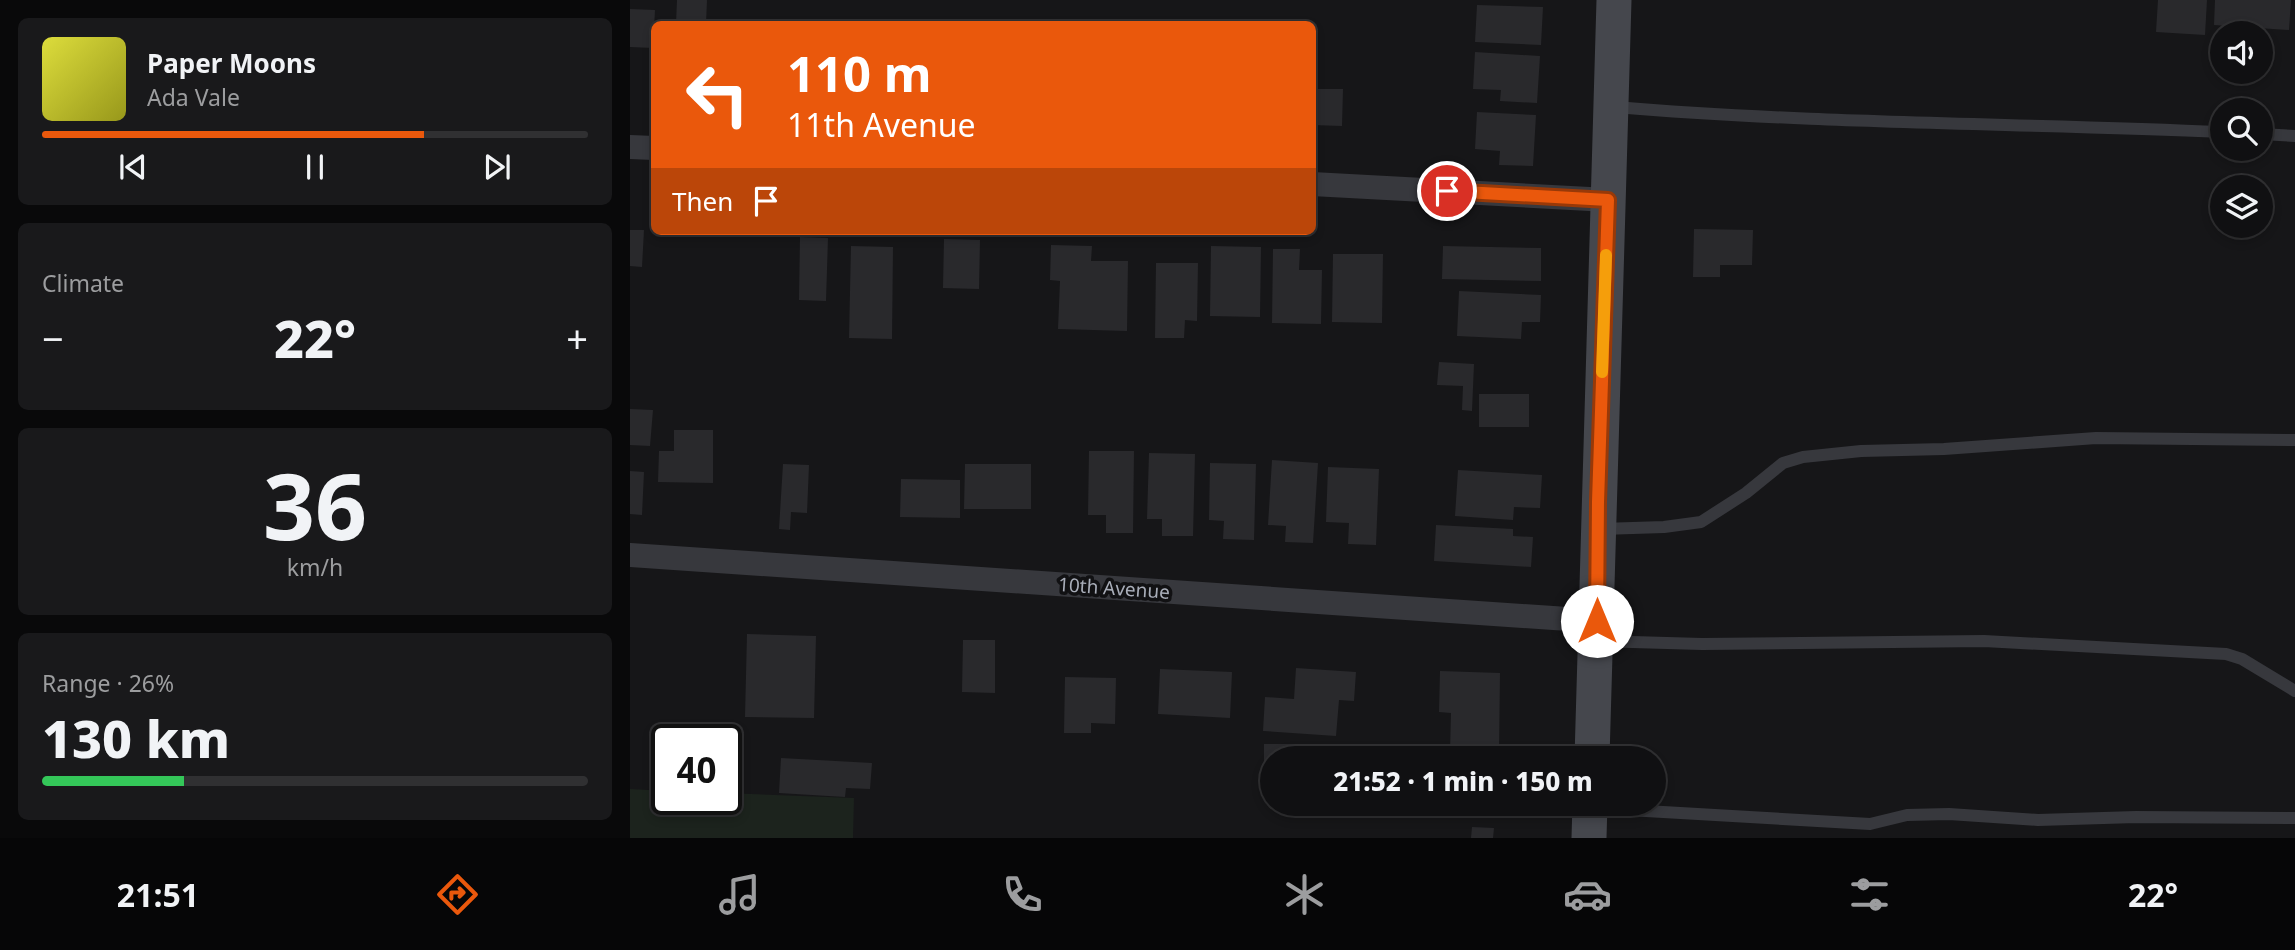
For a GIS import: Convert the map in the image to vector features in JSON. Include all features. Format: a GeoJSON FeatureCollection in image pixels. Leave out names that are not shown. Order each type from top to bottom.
{"type":"FeatureCollection","features":[{"type":"Feature","properties":{"kind":"street"},"geometry":{"type":"LineString","coordinates":[[1592,746],[1614,0]]}},
{"type":"Feature","properties":{"kind":"street"},"geometry":{"type":"LineString","coordinates":[[630,147],[651,148]]}},
{"type":"Feature","properties":{"kind":"street"},"geometry":{"type":"LineString","coordinates":[[1316,184],[1608,200]]}},
{"type":"Feature","properties":{"kind":"street","name":"10th Avenue"},"geometry":{"type":"LineString","coordinates":[[630,555],[1597,631]]}},
{"type":"Feature","properties":{"kind":"lane"},"geometry":{"type":"LineString","coordinates":[[1611,107],[1843,122],[2021,124],[2210,132]]}},
{"type":"Feature","properties":{"kind":"lane"},"geometry":{"type":"LineString","coordinates":[[2273,135],[2295,136]]}},
{"type":"Feature","properties":{"kind":"lane"},"geometry":{"type":"LineString","coordinates":[[1598,529],[1664,527],[1701,522],[1746,493],[1783,463],[1803,457],[1861,451],[1944,449],[2096,438],[2295,440]]}},
{"type":"Feature","properties":{"kind":"lane"},"geometry":{"type":"LineString","coordinates":[[1597,631],[1702,644],[1984,641],[2226,654],[2242,659],[2295,691]]}},
{"type":"Feature","properties":{"kind":"lane"},"geometry":{"type":"LineString","coordinates":[[1589,816],[1870,824],[1906,815],[1950,814],[2038,820],[2136,817],[2295,818]]}},
{"type":"Feature","properties":{"kind":"shaded area"},"geometry":{"type":"Polygon","coordinates":[[[630,789],[651,790],[651,815],[742,815],[742,794],[854,798],[853,838],[630,838],[630,789]]]}},
{"type":"Feature","properties":{"kind":"building"},"geometry":{"type":"Polygon","coordinates":[[[677,0],[707,0],[706,21],[676,21],[677,0]]]}},
{"type":"Feature","properties":{"kind":"building"},"geometry":{"type":"Polygon","coordinates":[[[2158,0],[2207,0],[2205,35],[2156,32],[2158,0]]]}},
{"type":"Feature","properties":{"kind":"building"},"geometry":{"type":"Polygon","coordinates":[[[2215,0],[2291,0],[2289,30],[2273,29],[2273,21],[2214,21],[2215,0]]]}},
{"type":"Feature","properties":{"kind":"building"},"geometry":{"type":"Polygon","coordinates":[[[1477,5],[1543,7],[1541,45],[1475,42],[1477,5]]]}},
{"type":"Feature","properties":{"kind":"building"},"geometry":{"type":"Polygon","coordinates":[[[630,9],[655,10],[654,21],[651,21],[651,48],[630,47],[630,9]]]}},
{"type":"Feature","properties":{"kind":"building"},"geometry":{"type":"Polygon","coordinates":[[[1475,52],[1540,56],[1537,103],[1500,101],[1501,90],[1473,89],[1475,52]]]}},
{"type":"Feature","properties":{"kind":"building"},"geometry":{"type":"Polygon","coordinates":[[[1316,89],[1343,89],[1342,126],[1316,125],[1316,89]]]}},
{"type":"Feature","properties":{"kind":"building"},"geometry":{"type":"Polygon","coordinates":[[[1477,112],[1536,115],[1533,166],[1499,165],[1500,151],[1475,149],[1477,112]]]}},
{"type":"Feature","properties":{"kind":"building"},"geometry":{"type":"Polygon","coordinates":[[[1694,229],[1753,230],[1752,265],[1720,265],[1720,277],[1693,277],[1694,229]]]}},
{"type":"Feature","properties":{"kind":"building"},"geometry":{"type":"Polygon","coordinates":[[[630,230],[644,230],[642,267],[630,266],[630,230]]]}},
{"type":"Feature","properties":{"kind":"building"},"geometry":{"type":"Polygon","coordinates":[[[800,237],[828,238],[826,301],[799,300],[800,237]]]}},
{"type":"Feature","properties":{"kind":"building"},"geometry":{"type":"Polygon","coordinates":[[[944,239],[980,240],[979,289],[943,288],[944,239]]]}},
{"type":"Feature","properties":{"kind":"building"},"geometry":{"type":"Polygon","coordinates":[[[1051,245],[1092,246],[1091,261],[1128,261],[1127,331],[1058,329],[1060,281],[1050,280],[1051,245]]]}},
{"type":"Feature","properties":{"kind":"building"},"geometry":{"type":"Polygon","coordinates":[[[851,246],[893,247],[892,339],[849,338],[851,246]]]}},
{"type":"Feature","properties":{"kind":"building"},"geometry":{"type":"Polygon","coordinates":[[[1211,246],[1261,247],[1260,317],[1210,316],[1211,246]]]}},
{"type":"Feature","properties":{"kind":"building"},"geometry":{"type":"Polygon","coordinates":[[[1443,246],[1541,248],[1541,281],[1442,279],[1443,246]]]}},
{"type":"Feature","properties":{"kind":"building"},"geometry":{"type":"Polygon","coordinates":[[[1273,249],[1300,249],[1299,270],[1322,270],[1321,324],[1272,323],[1273,249]]]}},
{"type":"Feature","properties":{"kind":"building"},"geometry":{"type":"Polygon","coordinates":[[[1333,254],[1383,254],[1382,323],[1332,322],[1333,254]]]}},
{"type":"Feature","properties":{"kind":"building"},"geometry":{"type":"Polygon","coordinates":[[[1156,263],[1198,263],[1197,321],[1185,320],[1184,338],[1155,338],[1156,263]]]}},
{"type":"Feature","properties":{"kind":"building"},"geometry":{"type":"Polygon","coordinates":[[[1459,291],[1541,295],[1540,322],[1522,322],[1521,339],[1457,336],[1459,291]]]}},
{"type":"Feature","properties":{"kind":"building"},"geometry":{"type":"Polygon","coordinates":[[[1439,362],[1474,364],[1472,411],[1462,410],[1463,386],[1437,385],[1439,362]]]}},
{"type":"Feature","properties":{"kind":"building"},"geometry":{"type":"Polygon","coordinates":[[[1479,394],[1529,394],[1529,427],[1479,427],[1479,394]]]}},
{"type":"Feature","properties":{"kind":"building"},"geometry":{"type":"Polygon","coordinates":[[[630,409],[653,410],[650,446],[630,445],[630,409]]]}},
{"type":"Feature","properties":{"kind":"building"},"geometry":{"type":"Polygon","coordinates":[[[674,430],[713,430],[713,483],[658,482],[659,451],[674,451],[674,430]]]}},
{"type":"Feature","properties":{"kind":"building"},"geometry":{"type":"Polygon","coordinates":[[[1089,451],[1134,451],[1133,533],[1106,533],[1106,515],[1088,515],[1089,451]]]}},
{"type":"Feature","properties":{"kind":"building"},"geometry":{"type":"Polygon","coordinates":[[[1149,453],[1195,454],[1193,536],[1162,536],[1162,519],[1147,519],[1149,453]]]}},
{"type":"Feature","properties":{"kind":"building"},"geometry":{"type":"Polygon","coordinates":[[[1272,460],[1318,463],[1313,543],[1285,542],[1286,526],[1268,525],[1272,460]]]}},
{"type":"Feature","properties":{"kind":"building"},"geometry":{"type":"Polygon","coordinates":[[[1210,463],[1256,464],[1254,540],[1223,539],[1224,521],[1209,520],[1210,463]]]}},
{"type":"Feature","properties":{"kind":"building"},"geometry":{"type":"Polygon","coordinates":[[[783,464],[809,465],[807,513],[791,512],[790,530],[779,529],[783,464]]]}},
{"type":"Feature","properties":{"kind":"building"},"geometry":{"type":"Polygon","coordinates":[[[965,464],[1031,464],[1031,509],[964,509],[965,464]]]}},
{"type":"Feature","properties":{"kind":"building"},"geometry":{"type":"Polygon","coordinates":[[[1328,467],[1379,469],[1376,545],[1348,544],[1349,523],[1326,522],[1328,467]]]}},
{"type":"Feature","properties":{"kind":"building"},"geometry":{"type":"Polygon","coordinates":[[[1458,470],[1542,475],[1540,508],[1514,507],[1513,520],[1455,516],[1458,470]]]}},
{"type":"Feature","properties":{"kind":"building"},"geometry":{"type":"Polygon","coordinates":[[[630,471],[644,472],[642,515],[630,514],[630,471]]]}},
{"type":"Feature","properties":{"kind":"building"},"geometry":{"type":"Polygon","coordinates":[[[901,479],[960,480],[960,518],[900,517],[901,479]]]}},
{"type":"Feature","properties":{"kind":"building"},"geometry":{"type":"Polygon","coordinates":[[[1436,525],[1513,529],[1513,536],[1533,537],[1531,567],[1434,561],[1436,525]]]}},
{"type":"Feature","properties":{"kind":"building"},"geometry":{"type":"Polygon","coordinates":[[[747,634],[816,636],[814,718],[745,717],[747,634]]]}},
{"type":"Feature","properties":{"kind":"building"},"geometry":{"type":"Polygon","coordinates":[[[963,640],[995,640],[995,693],[962,692],[963,640]]]}},
{"type":"Feature","properties":{"kind":"building"},"geometry":{"type":"Polygon","coordinates":[[[1296,668],[1356,672],[1354,701],[1339,700],[1336,736],[1263,731],[1265,697],[1294,699],[1296,668]]]}},
{"type":"Feature","properties":{"kind":"building"},"geometry":{"type":"Polygon","coordinates":[[[1160,669],[1232,672],[1230,718],[1158,714],[1160,669]]]}},
{"type":"Feature","properties":{"kind":"building"},"geometry":{"type":"Polygon","coordinates":[[[1440,671],[1500,673],[1499,746],[1450,746],[1451,713],[1439,712],[1440,671]]]}},
{"type":"Feature","properties":{"kind":"building"},"geometry":{"type":"Polygon","coordinates":[[[1065,677],[1116,678],[1115,724],[1091,723],[1091,733],[1064,733],[1065,677]]]}},
{"type":"Feature","properties":{"kind":"building"},"geometry":{"type":"Polygon","coordinates":[[[1264,744],[1314,744],[1314,746],[1264,744]]]}},
{"type":"Feature","properties":{"kind":"building"},"geometry":{"type":"Polygon","coordinates":[[[781,758],[872,763],[870,789],[846,788],[845,797],[779,793],[781,758]]]}},
{"type":"Feature","properties":{"kind":"building"},"geometry":{"type":"Polygon","coordinates":[[[1472,827],[1494,828],[1493,838],[1471,838],[1472,827]]]}},
{"type":"Feature","properties":{"kind":"slow traffic"},"geometry":{"type":"LineString","coordinates":[[1602,372],[1606,255]]}},
{"type":"Feature","properties":{"kind":"route"},"geometry":{"type":"LineString","coordinates":[[1447,191],[1608,200],[1598,502],[1597,621]]}}]}
